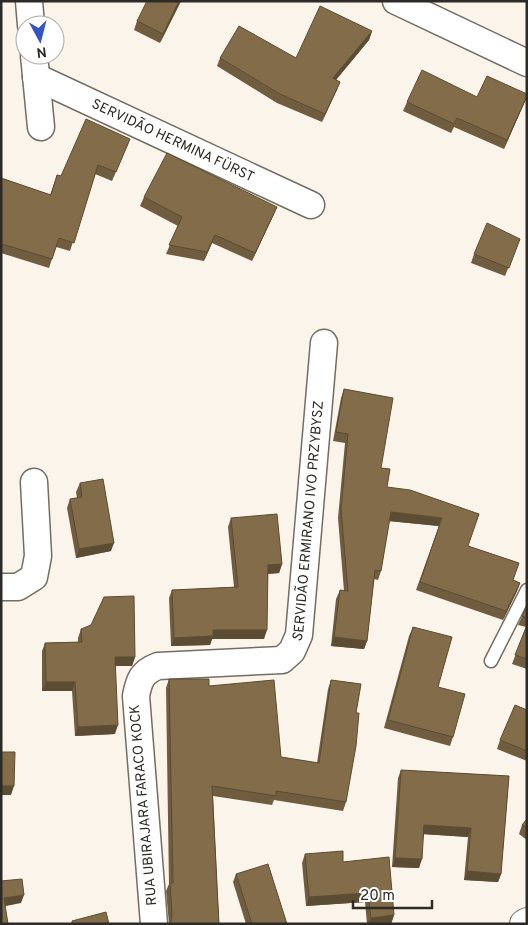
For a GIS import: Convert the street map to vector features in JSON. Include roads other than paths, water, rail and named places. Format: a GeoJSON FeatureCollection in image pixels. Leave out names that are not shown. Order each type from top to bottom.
{"type":"FeatureCollection","features":[{"type":"Feature","properties":{"kind":"street"},"geometry":{"type":"LineString","coordinates":[[29,1],[30,15]]}},
{"type":"Feature","properties":{"kind":"street"},"geometry":{"type":"LineString","coordinates":[[396,1],[527,63]]}},
{"type":"Feature","properties":{"kind":"street"},"geometry":{"type":"LineString","coordinates":[[35,66],[41,127]]}},
{"type":"Feature","properties":{"kind":"street","name":"SERVIDÃO HERMINA FÜRST"},"geometry":{"type":"LineString","coordinates":[[35,66],[311,205]]}},
{"type":"Feature","properties":{"kind":"street","name":"SERVIDÃO ERMIRANO IVO PRZYBYSZ"},"geometry":{"type":"LineString","coordinates":[[158,666],[282,660],[292,651],[299,635],[324,343]]}},
{"type":"Feature","properties":{"kind":"street"},"geometry":{"type":"LineString","coordinates":[[1,588],[18,587],[34,577],[38,556],[34,482]]}},
{"type":"Feature","properties":{"kind":"street","name":"RUA UBIRAJARA FARACO KOCK"},"geometry":{"type":"LineString","coordinates":[[154,924],[136,696],[139,679],[148,670],[158,666]]}},
{"type":"Feature","properties":{"kind":"lane"},"geometry":{"type":"LineString","coordinates":[[491,661],[527,590]]}}]}
